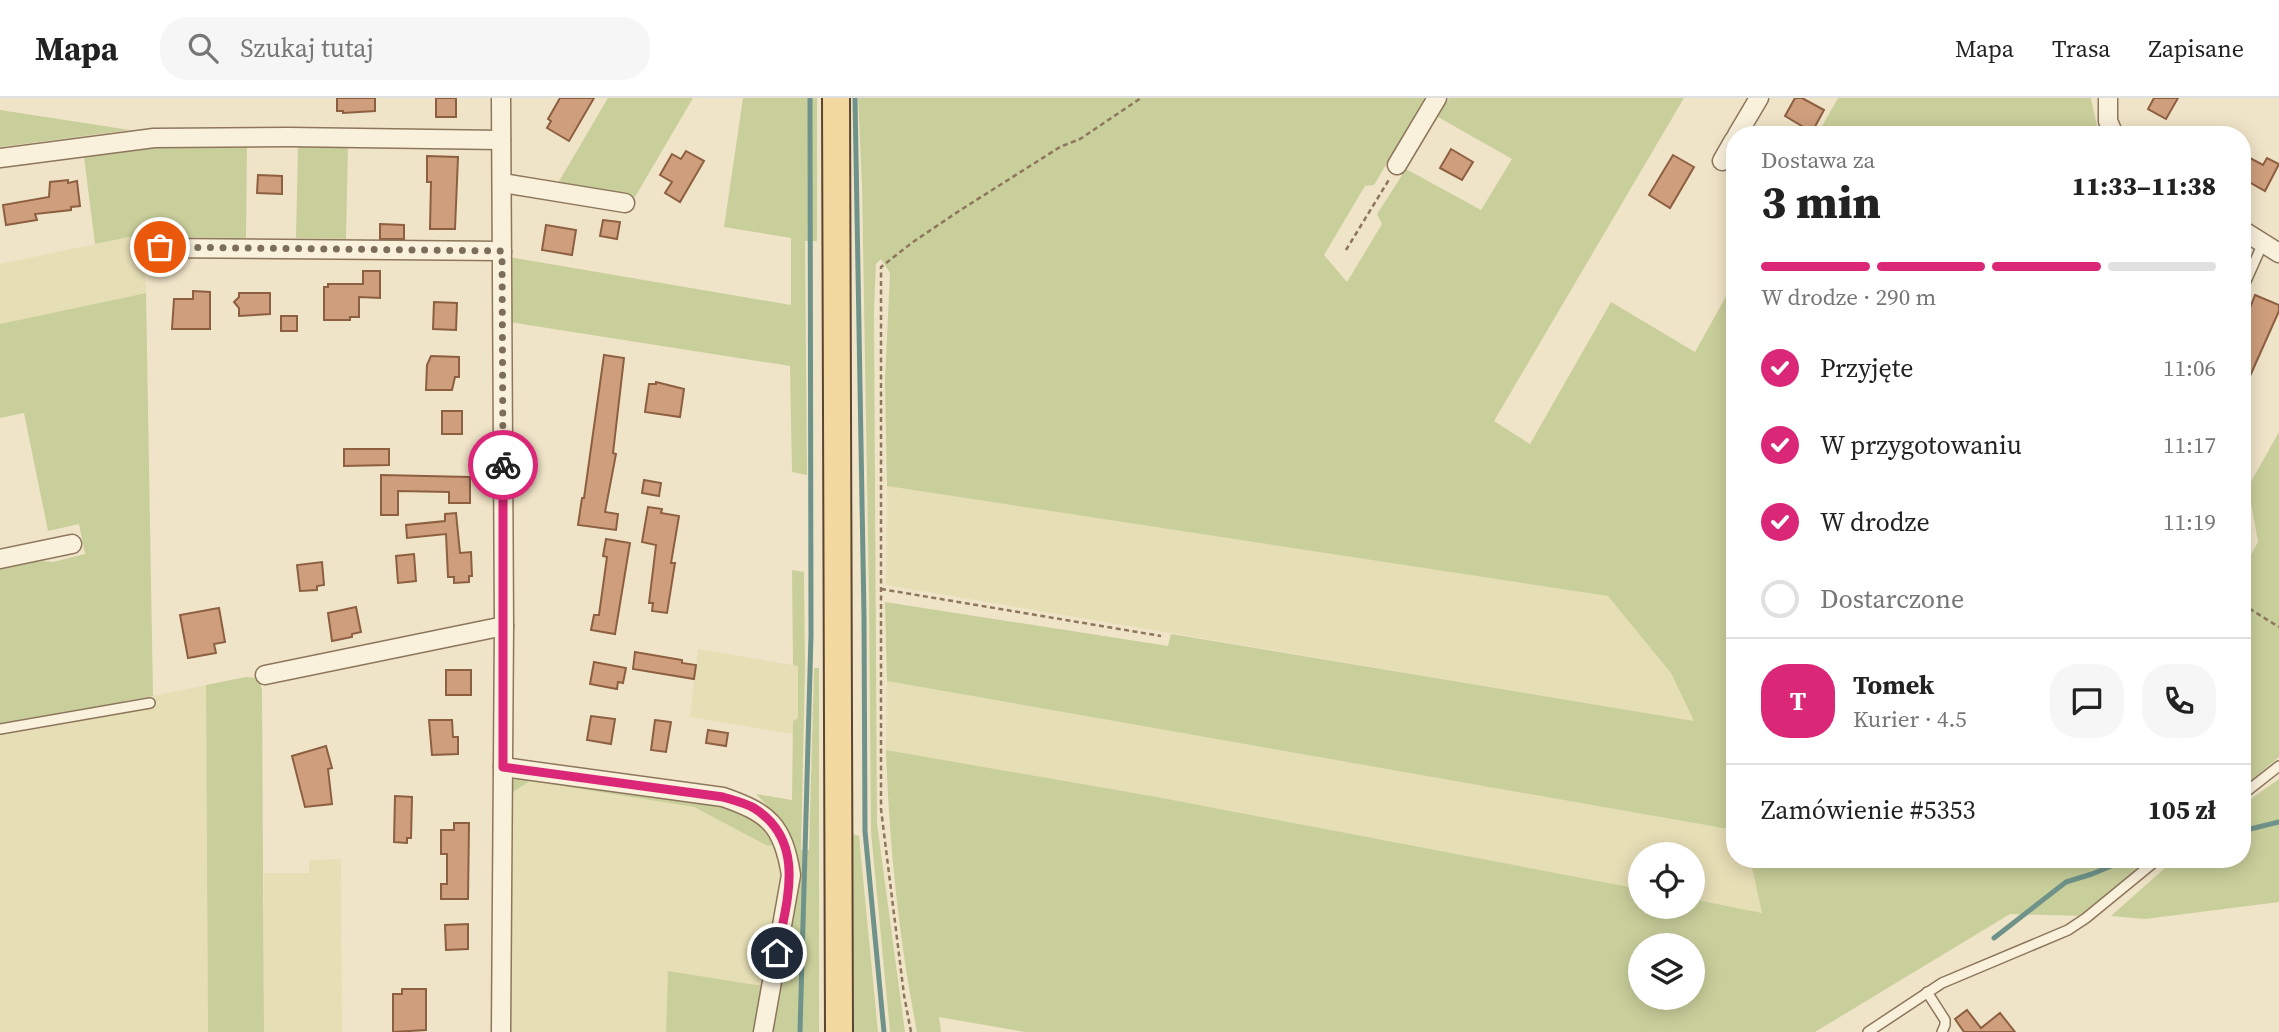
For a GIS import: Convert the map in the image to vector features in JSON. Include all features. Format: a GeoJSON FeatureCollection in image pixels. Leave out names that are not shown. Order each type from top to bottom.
{"type":"FeatureCollection","features":[{"type":"Feature","properties":{"kind":"main road"},"geometry":{"type":"LineString","coordinates":[[836,98],[839,1032]]}},
{"type":"Feature","properties":{"kind":"street"},"geometry":{"type":"LineString","coordinates":[[501,98],[504,626],[501,1032]]}},
{"type":"Feature","properties":{"kind":"street"},"geometry":{"type":"LineString","coordinates":[[1397,165],[1437,98]]}},
{"type":"Feature","properties":{"kind":"street"},"geometry":{"type":"LineString","coordinates":[[1742,126],[1759,98]]}},
{"type":"Feature","properties":{"kind":"street"},"geometry":{"type":"LineString","coordinates":[[2108,98],[2110,126]]}},
{"type":"Feature","properties":{"kind":"street"},"geometry":{"type":"LineString","coordinates":[[0,158],[154,138],[501,140]]}},
{"type":"Feature","properties":{"kind":"street"},"geometry":{"type":"LineString","coordinates":[[1722,160],[1726,153]]}},
{"type":"Feature","properties":{"kind":"street"},"geometry":{"type":"LineString","coordinates":[[502,183],[625,203]]}},
{"type":"Feature","properties":{"kind":"street"},"geometry":{"type":"LineString","coordinates":[[2251,236],[2279,253]]}},
{"type":"Feature","properties":{"kind":"street"},"geometry":{"type":"LineString","coordinates":[[160,247],[502,251]]}},
{"type":"Feature","properties":{"kind":"street"},"geometry":{"type":"LineString","coordinates":[[0,559],[72,544]]}},
{"type":"Feature","properties":{"kind":"street"},"geometry":{"type":"LineString","coordinates":[[265,676],[504,626]]}},
{"type":"Feature","properties":{"kind":"street"},"geometry":{"type":"LineString","coordinates":[[503,767],[723,797],[753,807],[773,824],[787,849],[791,875],[763,1032]]}},
{"type":"Feature","properties":{"kind":"lane"},"geometry":{"type":"LineString","coordinates":[[2251,270],[2263,243]]}},
{"type":"Feature","properties":{"kind":"lane"},"geometry":{"type":"LineString","coordinates":[[0,729],[150,703]]}},
{"type":"Feature","properties":{"kind":"lane"},"geometry":{"type":"LineString","coordinates":[[2251,788],[2279,766]]}},
{"type":"Feature","properties":{"kind":"lane"},"geometry":{"type":"LineString","coordinates":[[1868,1032],[1927,992],[1964,973],[2068,930],[2147,868]]}},
{"type":"Feature","properties":{"kind":"lane"},"geometry":{"type":"LineString","coordinates":[[1927,992],[1945,1020],[1942,1032]]}},
{"type":"Feature","properties":{"kind":"path"},"geometry":{"type":"LineString","coordinates":[[911,1032],[881,809],[881,267],[959,211],[1060,147],[1080,139],[1140,98]]}},
{"type":"Feature","properties":{"kind":"path"},"geometry":{"type":"LineString","coordinates":[[1346,250],[1397,165]]}},
{"type":"Feature","properties":{"kind":"path"},"geometry":{"type":"LineString","coordinates":[[881,589],[1161,636]]}},
{"type":"Feature","properties":{"kind":"path"},"geometry":{"type":"LineString","coordinates":[[2251,609],[2279,626]]}},
{"type":"Feature","properties":{"kind":"shaded area"},"geometry":{"type":"Polygon","coordinates":[[[144,234],[146,293],[0,324],[0,264],[144,234]]]}},
{"type":"Feature","properties":{"kind":"shaded area"},"geometry":{"type":"Polygon","coordinates":[[[887,486],[1609,596],[1671,673],[1694,721],[886,585],[887,486]]]}},
{"type":"Feature","properties":{"kind":"shaded area"},"geometry":{"type":"Polygon","coordinates":[[[698,649],[798,666],[798,718],[793,721],[793,734],[690,717],[698,649]]]}},
{"type":"Feature","properties":{"kind":"shaded area"},"geometry":{"type":"Polygon","coordinates":[[[887,681],[1726,829],[1726,868],[1752,868],[1762,913],[1705,902],[1705,842],[1628,842],[1628,887],[1157,797],[886,750],[887,681]]]}},
{"type":"Feature","properties":{"kind":"shaded area"},"geometry":{"type":"Polygon","coordinates":[[[206,685],[208,1032],[0,1032],[0,734],[156,707],[153,696],[206,685]]]}},
{"type":"Feature","properties":{"kind":"shaded area"},"geometry":{"type":"Polygon","coordinates":[[[530,781],[694,807],[768,846],[780,843],[785,858],[768,987],[668,972],[666,1032],[508,1032],[510,794],[530,781]]]}},
{"type":"Feature","properties":{"kind":"shaded area"},"geometry":{"type":"Polygon","coordinates":[[[341,859],[342,1032],[264,1032],[264,873],[309,873],[309,860],[341,859]]]}},
{"type":"Feature","properties":{"kind":"green space"},"geometry":{"type":"Polygon","coordinates":[[[608,98],[693,98],[635,197],[558,183],[608,98]]]}},
{"type":"Feature","properties":{"kind":"green space"},"geometry":{"type":"Polygon","coordinates":[[[743,98],[817,98],[817,241],[805,241],[807,475],[792,472],[790,366],[509,322],[509,257],[791,305],[791,238],[724,227],[743,98]]]}},
{"type":"Feature","properties":{"kind":"green space"},"geometry":{"type":"Polygon","coordinates":[[[858,98],[1425,98],[1374,185],[1365,186],[1324,255],[1347,282],[1382,224],[1377,214],[1406,169],[1481,210],[1512,159],[1438,117],[1449,98],[1684,98],[1494,421],[1530,444],[1611,302],[1695,352],[1726,296],[1726,829],[887,681],[885,602],[1168,646],[1171,634],[1694,721],[1671,673],[1608,596],[887,486],[885,380],[890,273],[881,259],[876,264],[874,309],[877,823],[905,1032],[890,1032],[871,832],[862,185],[858,98]]]}},
{"type":"Feature","properties":{"kind":"green space"},"geometry":{"type":"Polygon","coordinates":[[[1838,98],[2091,98],[2097,126],[1822,126],[1838,98]]]}},
{"type":"Feature","properties":{"kind":"green space"},"geometry":{"type":"Polygon","coordinates":[[[0,110],[130,130],[0,147],[0,110]]]}},
{"type":"Feature","properties":{"kind":"green space"},"geometry":{"type":"Polygon","coordinates":[[[176,145],[247,146],[246,238],[145,237],[144,234],[95,244],[84,157],[176,145]]]}},
{"type":"Feature","properties":{"kind":"green space"},"geometry":{"type":"Polygon","coordinates":[[[298,146],[348,146],[346,239],[296,238],[298,146]]]}},
{"type":"Feature","properties":{"kind":"green space"},"geometry":{"type":"Polygon","coordinates":[[[146,293],[153,696],[0,725],[0,569],[41,561],[53,562],[85,554],[79,524],[48,531],[24,413],[0,418],[0,324],[146,293]]]}},
{"type":"Feature","properties":{"kind":"green space"},"geometry":{"type":"Polygon","coordinates":[[[2279,432],[2279,757],[2251,780],[2251,555],[2258,542],[2251,504],[2251,482],[2279,432]]]}},
{"type":"Feature","properties":{"kind":"green space"},"geometry":{"type":"Polygon","coordinates":[[[792,570],[804,572],[801,850],[809,850],[814,668],[819,668],[819,1032],[769,1032],[798,869],[793,846],[784,827],[756,794],[792,800],[793,721],[798,718],[798,666],[793,665],[792,570]]]}},
{"type":"Feature","properties":{"kind":"green space"},"geometry":{"type":"Polygon","coordinates":[[[246,677],[258,678],[262,689],[264,1032],[208,1032],[206,685],[246,677]]]}},
{"type":"Feature","properties":{"kind":"green space"},"geometry":{"type":"Polygon","coordinates":[[[886,750],[1157,797],[1628,887],[1628,919],[1705,919],[1705,902],[1762,913],[1752,868],[2140,868],[2082,916],[2010,914],[1815,1032],[1025,1032],[939,1017],[941,1032],[917,1032],[892,856],[886,750]]]}},
{"type":"Feature","properties":{"kind":"green space"},"geometry":{"type":"Polygon","coordinates":[[[521,776],[716,803],[756,817],[780,843],[768,846],[694,807],[530,781],[510,794],[509,782],[521,776]]]}},
{"type":"Feature","properties":{"kind":"green space"},"geometry":{"type":"Polygon","coordinates":[[[2279,779],[2279,902],[2145,919],[2111,916],[2165,868],[2251,868],[2251,799],[2279,779]]]}},
{"type":"Feature","properties":{"kind":"green space"},"geometry":{"type":"Polygon","coordinates":[[[853,834],[859,836],[878,1032],[854,1032],[853,834]]]}},
{"type":"Feature","properties":{"kind":"green space"},"geometry":{"type":"Polygon","coordinates":[[[668,971],[768,987],[759,1032],[666,1032],[668,971]]]}},
{"type":"Feature","properties":{"kind":"building"},"geometry":{"type":"Polygon","coordinates":[[[337,98],[375,98],[375,111],[337,111],[337,98]]]}},
{"type":"Feature","properties":{"kind":"building"},"geometry":{"type":"Polygon","coordinates":[[[436,98],[456,98],[456,117],[436,117],[436,98]]]}},
{"type":"Feature","properties":{"kind":"building"},"geometry":{"type":"Polygon","coordinates":[[[560,98],[594,98],[569,141],[547,128],[551,121],[548,119],[560,98]]]}},
{"type":"Feature","properties":{"kind":"building"},"geometry":{"type":"Polygon","coordinates":[[[1795,98],[1802,98],[1824,110],[1815,126],[1802,126],[1785,116],[1795,98]]]}},
{"type":"Feature","properties":{"kind":"building"},"geometry":{"type":"Polygon","coordinates":[[[2154,98],[2178,98],[2166,119],[2148,109],[2154,98]]]}},
{"type":"Feature","properties":{"kind":"building"},"geometry":{"type":"Polygon","coordinates":[[[1451,149],[1473,162],[1462,180],[1440,168],[1451,149]]]}},
{"type":"Feature","properties":{"kind":"building"},"geometry":{"type":"Polygon","coordinates":[[[686,151],[704,161],[680,202],[665,193],[672,182],[660,175],[672,154],[681,159],[686,151]]]}},
{"type":"Feature","properties":{"kind":"building"},"geometry":{"type":"Polygon","coordinates":[[[1673,155],[1694,167],[1670,208],[1649,195],[1673,155]]]}},
{"type":"Feature","properties":{"kind":"building"},"geometry":{"type":"Polygon","coordinates":[[[427,156],[458,157],[455,229],[430,229],[431,182],[427,182],[427,156]]]}},
{"type":"Feature","properties":{"kind":"building"},"geometry":{"type":"Polygon","coordinates":[[[2267,158],[2279,164],[2265,191],[2251,183],[2251,159],[2263,165],[2267,158]]]}},
{"type":"Feature","properties":{"kind":"building"},"geometry":{"type":"Polygon","coordinates":[[[258,175],[282,176],[282,194],[257,193],[258,175]]]}},
{"type":"Feature","properties":{"kind":"building"},"geometry":{"type":"Polygon","coordinates":[[[68,180],[68,183],[77,181],[80,206],[71,207],[71,210],[35,214],[37,220],[6,225],[3,205],[49,197],[50,182],[68,180]]]}},
{"type":"Feature","properties":{"kind":"building"},"geometry":{"type":"Polygon","coordinates":[[[603,220],[620,222],[617,239],[600,236],[603,220]]]}},
{"type":"Feature","properties":{"kind":"building"},"geometry":{"type":"Polygon","coordinates":[[[380,224],[404,225],[404,239],[380,239],[380,224]]]}},
{"type":"Feature","properties":{"kind":"building"},"geometry":{"type":"Polygon","coordinates":[[[546,225],[576,230],[572,255],[542,250],[546,225]]]}},
{"type":"Feature","properties":{"kind":"building"},"geometry":{"type":"Polygon","coordinates":[[[363,271],[380,271],[380,298],[359,297],[359,317],[350,317],[350,320],[324,320],[324,287],[328,287],[328,284],[363,284],[363,271]]]}},
{"type":"Feature","properties":{"kind":"building"},"geometry":{"type":"Polygon","coordinates":[[[193,291],[210,292],[210,329],[172,329],[174,299],[193,299],[193,291]]]}},
{"type":"Feature","properties":{"kind":"building"},"geometry":{"type":"Polygon","coordinates":[[[239,293],[270,293],[270,314],[239,316],[239,308],[234,302],[239,293]]]}},
{"type":"Feature","properties":{"kind":"building"},"geometry":{"type":"Polygon","coordinates":[[[2255,295],[2279,305],[2279,311],[2251,374],[2251,305],[2255,295]]]}},
{"type":"Feature","properties":{"kind":"building"},"geometry":{"type":"Polygon","coordinates":[[[434,302],[457,303],[456,330],[433,329],[434,302]]]}},
{"type":"Feature","properties":{"kind":"building"},"geometry":{"type":"Polygon","coordinates":[[[281,316],[297,316],[297,331],[281,331],[281,316]]]}},
{"type":"Feature","properties":{"kind":"building"},"geometry":{"type":"Polygon","coordinates":[[[604,355],[624,358],[613,453],[616,454],[605,512],[618,514],[616,530],[578,525],[604,355]]]}},
{"type":"Feature","properties":{"kind":"building"},"geometry":{"type":"Polygon","coordinates":[[[431,356],[459,357],[459,377],[455,377],[452,390],[426,390],[427,365],[431,356]]]}},
{"type":"Feature","properties":{"kind":"building"},"geometry":{"type":"Polygon","coordinates":[[[656,382],[684,389],[680,417],[645,412],[649,384],[656,382]]]}},
{"type":"Feature","properties":{"kind":"building"},"geometry":{"type":"Polygon","coordinates":[[[442,411],[462,411],[462,434],[442,434],[442,411]]]}},
{"type":"Feature","properties":{"kind":"building"},"geometry":{"type":"Polygon","coordinates":[[[344,449],[389,449],[389,465],[344,466],[344,449]]]}},
{"type":"Feature","properties":{"kind":"building"},"geometry":{"type":"Polygon","coordinates":[[[381,475],[470,477],[470,503],[449,503],[449,492],[398,491],[398,515],[381,515],[381,475]]]}},
{"type":"Feature","properties":{"kind":"building"},"geometry":{"type":"Polygon","coordinates":[[[644,480],[661,483],[659,496],[642,493],[644,480]]]}},
{"type":"Feature","properties":{"kind":"building"},"geometry":{"type":"Polygon","coordinates":[[[648,507],[662,509],[661,513],[679,516],[671,563],[675,563],[667,613],[652,611],[653,603],[649,603],[656,545],[642,542],[648,507]]]}},
{"type":"Feature","properties":{"kind":"building"},"geometry":{"type":"Polygon","coordinates":[[[456,513],[460,553],[471,552],[472,576],[469,576],[469,582],[454,583],[454,577],[448,577],[446,534],[407,538],[406,525],[445,521],[445,514],[456,513]]]}},
{"type":"Feature","properties":{"kind":"building"},"geometry":{"type":"Polygon","coordinates":[[[606,539],[630,543],[615,634],[591,630],[594,615],[599,615],[607,557],[603,556],[606,539]]]}},
{"type":"Feature","properties":{"kind":"building"},"geometry":{"type":"Polygon","coordinates":[[[414,554],[416,581],[398,583],[396,556],[414,554]]]}},
{"type":"Feature","properties":{"kind":"building"},"geometry":{"type":"Polygon","coordinates":[[[322,562],[324,585],[317,586],[317,590],[300,591],[297,565],[322,562]]]}},
{"type":"Feature","properties":{"kind":"building"},"geometry":{"type":"Polygon","coordinates":[[[356,607],[361,632],[352,634],[352,637],[332,641],[328,613],[356,607]]]}},
{"type":"Feature","properties":{"kind":"building"},"geometry":{"type":"Polygon","coordinates":[[[219,608],[225,642],[214,644],[216,653],[188,658],[180,615],[219,608]]]}},
{"type":"Feature","properties":{"kind":"building"},"geometry":{"type":"Polygon","coordinates":[[[635,652],[696,665],[694,679],[633,669],[635,652]]]}},
{"type":"Feature","properties":{"kind":"building"},"geometry":{"type":"Polygon","coordinates":[[[594,662],[626,668],[623,683],[618,682],[617,689],[590,684],[594,662]]]}},
{"type":"Feature","properties":{"kind":"building"},"geometry":{"type":"Polygon","coordinates":[[[446,670],[471,670],[471,695],[446,695],[446,670]]]}},
{"type":"Feature","properties":{"kind":"building"},"geometry":{"type":"Polygon","coordinates":[[[591,716],[615,719],[611,744],[587,740],[591,716]]]}},
{"type":"Feature","properties":{"kind":"building"},"geometry":{"type":"Polygon","coordinates":[[[429,720],[452,720],[453,737],[458,737],[458,754],[432,755],[429,720]]]}},
{"type":"Feature","properties":{"kind":"building"},"geometry":{"type":"Polygon","coordinates":[[[655,720],[671,722],[666,752],[651,750],[655,720]]]}},
{"type":"Feature","properties":{"kind":"building"},"geometry":{"type":"Polygon","coordinates":[[[708,730],[728,733],[726,746],[706,743],[708,730]]]}},
{"type":"Feature","properties":{"kind":"building"},"geometry":{"type":"Polygon","coordinates":[[[326,746],[332,768],[328,769],[332,804],[305,807],[292,756],[326,746]]]}},
{"type":"Feature","properties":{"kind":"building"},"geometry":{"type":"Polygon","coordinates":[[[395,796],[412,797],[411,838],[407,838],[407,843],[394,842],[395,796]]]}},
{"type":"Feature","properties":{"kind":"building"},"geometry":{"type":"Polygon","coordinates":[[[454,823],[469,823],[468,899],[441,899],[441,884],[447,884],[447,854],[441,854],[441,830],[454,830],[454,823]]]}},
{"type":"Feature","properties":{"kind":"building"},"geometry":{"type":"Polygon","coordinates":[[[468,924],[468,949],[446,950],[445,925],[468,924]]]}},
{"type":"Feature","properties":{"kind":"building"},"geometry":{"type":"Polygon","coordinates":[[[402,989],[426,989],[426,1030],[393,1032],[393,994],[402,994],[402,989]]]}},
{"type":"Feature","properties":{"kind":"building"},"geometry":{"type":"Polygon","coordinates":[[[1967,1010],[1981,1028],[2000,1013],[2015,1032],[1964,1032],[1955,1019],[1967,1010]]]}},
{"type":"Feature","properties":{"kind":"waterway"},"geometry":{"type":"LineString","coordinates":[[800,1032],[811,636],[810,98]]}},
{"type":"Feature","properties":{"kind":"waterway"},"geometry":{"type":"LineString","coordinates":[[855,98],[865,831],[884,1032]]}},
{"type":"Feature","properties":{"kind":"waterway"},"geometry":{"type":"LineString","coordinates":[[2251,829],[2279,822]]}},
{"type":"Feature","properties":{"kind":"waterway"},"geometry":{"type":"LineString","coordinates":[[1994,938],[2066,882],[2106,868]]}},
{"type":"Feature","properties":{"kind":"way so far"},"geometry":{"type":"LineString","coordinates":[[160,247],[502,251],[503,465]]}},
{"type":"Feature","properties":{"kind":"route"},"geometry":{"type":"LineString","coordinates":[[503,465],[503,767],[723,797],[753,807],[773,824],[787,849],[791,875],[777,953]]}}]}
